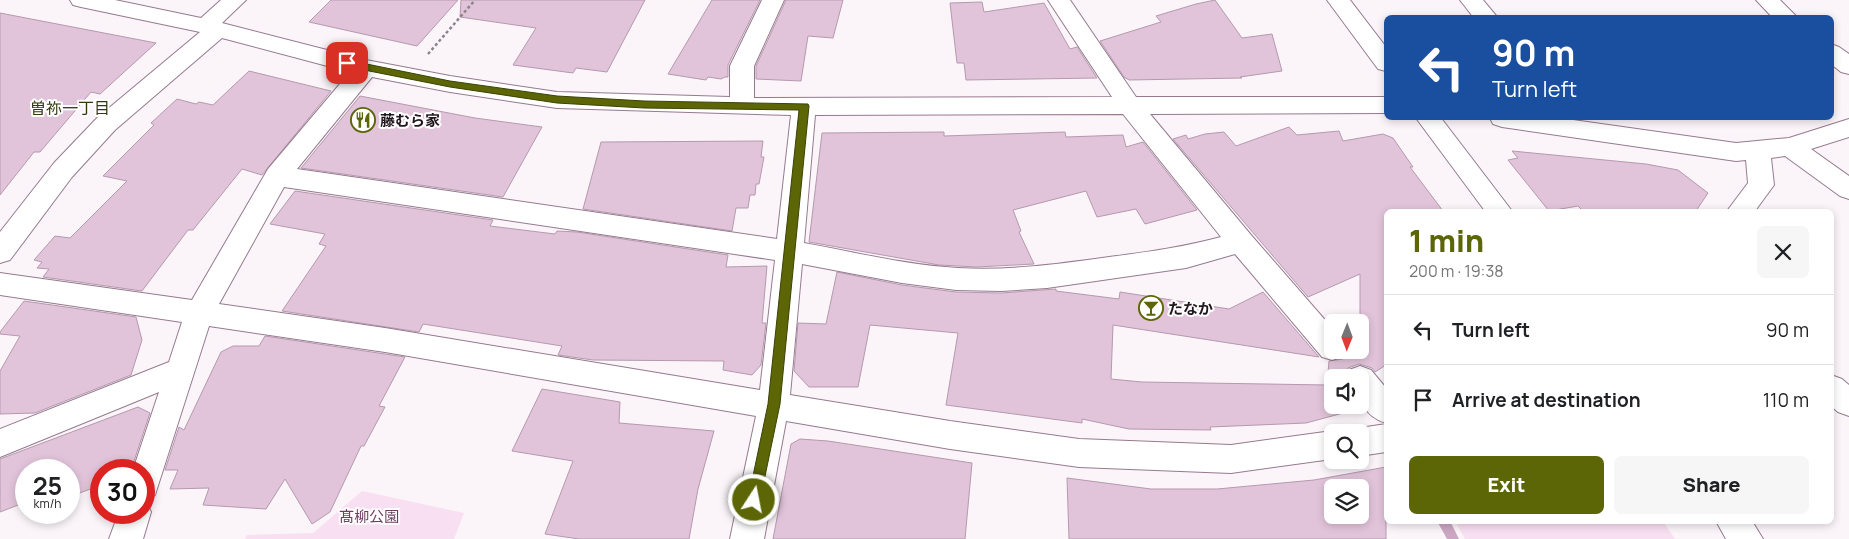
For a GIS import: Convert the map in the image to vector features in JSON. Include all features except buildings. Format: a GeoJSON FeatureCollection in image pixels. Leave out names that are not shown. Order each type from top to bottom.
{"type":"FeatureCollection","features":[{"type":"Feature","properties":{"kind":"street"},"geometry":{"type":"LineString","coordinates":[[81,0],[211,28],[366,68],[450,84],[557,100],[644,104],[804,106],[1384,105]]}},
{"type":"Feature","properties":{"kind":"street"},"geometry":{"type":"LineString","coordinates":[[0,252],[63,170],[106,124],[211,28],[235,0]]}},
{"type":"Feature","properties":{"kind":"street"},"geometry":{"type":"LineString","coordinates":[[742,105],[742,66],[773,0]]}},
{"type":"Feature","properties":{"kind":"street"},"geometry":{"type":"LineString","coordinates":[[1059,0],[1129,106],[1241,242],[1324,337]]}},
{"type":"Feature","properties":{"kind":"street"},"geometry":{"type":"LineString","coordinates":[[1338,0],[1384,60]]}},
{"type":"Feature","properties":{"kind":"street"},"geometry":{"type":"LineString","coordinates":[[1471,0],[1484,15]]}},
{"type":"Feature","properties":{"kind":"street"},"geometry":{"type":"LineString","coordinates":[[1767,0],[1784,15]]}},
{"type":"Feature","properties":{"kind":"street"},"geometry":{"type":"LineString","coordinates":[[1834,54],[1849,66]]}},
{"type":"Feature","properties":{"kind":"street"},"geometry":{"type":"LineString","coordinates":[[152,459],[199,312],[277,176],[366,68]]}},
{"type":"Feature","properties":{"kind":"street"},"geometry":{"type":"LineString","coordinates":[[747,539],[774,404],[804,106]]}},
{"type":"Feature","properties":{"kind":"street"},"geometry":{"type":"LineString","coordinates":[[1430,120],[1496,209]]}},
{"type":"Feature","properties":{"kind":"street"},"geometry":{"type":"LineString","coordinates":[[1534,120],[1581,123],[1736,152],[1790,147],[1849,128]]}},
{"type":"Feature","properties":{"kind":"street"},"geometry":{"type":"LineString","coordinates":[[1790,147],[1849,189]]}},
{"type":"Feature","properties":{"kind":"street"},"geometry":{"type":"LineString","coordinates":[[1742,209],[1762,185],[1757,150]]}},
{"type":"Feature","properties":{"kind":"street"},"geometry":{"type":"LineString","coordinates":[[277,176],[789,252],[902,272],[956,278],[1001,280],[1047,277],[1186,257],[1241,242]]}},
{"type":"Feature","properties":{"kind":"street"},"geometry":{"type":"LineString","coordinates":[[0,284],[385,340],[950,435],[1079,453],[1231,459],[1324,447]]}},
{"type":"Feature","properties":{"kind":"street"},"geometry":{"type":"LineString","coordinates":[[1343,359],[1351,369]]}},
{"type":"Feature","properties":{"kind":"street"},"geometry":{"type":"LineString","coordinates":[[0,442],[181,370]]}},
{"type":"Feature","properties":{"kind":"street"},"geometry":{"type":"LineString","coordinates":[[1369,390],[1384,408]]}},
{"type":"Feature","properties":{"kind":"street"},"geometry":{"type":"LineString","coordinates":[[1834,390],[1849,403]]}},
{"type":"Feature","properties":{"kind":"street"},"geometry":{"type":"LineString","coordinates":[[1369,441],[1384,438]]}},
{"type":"Feature","properties":{"kind":"street"},"geometry":{"type":"LineString","coordinates":[[126,539],[131,524]]}},
{"type":"Feature","properties":{"kind":"street"},"geometry":{"type":"LineString","coordinates":[[1734,524],[1746,539]]}},
{"type":"Feature","properties":{"kind":"path"},"geometry":{"type":"LineString","coordinates":[[410,75],[475,0]]}},
{"type":"Feature","properties":{"kind":"green space","name":"髙柳公園"},"geometry":{"type":"Polygon","coordinates":[[[362,491],[464,513],[454,539],[245,539],[247,535],[313,533],[362,491]]]}},
{"type":"Feature","properties":{"kind":"green space"},"geometry":{"type":"Polygon","coordinates":[[[1457,524],[1665,524],[1675,539],[1465,539],[1457,524]]]}},
{"type":"Feature","properties":{"kind":"waterway"},"geometry":{"type":"LineString","coordinates":[[1445,524],[1453,539]]}},
{"type":"Feature","properties":{"kind":"place","name":"藤むら家"},"geometry":{"type":"Point","coordinates":[363,120]}},
{"type":"Feature","properties":{"kind":"place","name":"たなか"},"geometry":{"type":"Point","coordinates":[1151,308]}},
{"type":"Feature","properties":{"kind":"district","name":"曽祢一丁目"},"geometry":{"type":"Point","coordinates":[70,108]}},
{"type":"Feature","properties":{"kind":"route"},"geometry":{"type":"LineString","coordinates":[[347,63],[450,84],[557,100],[644,104],[804,106],[774,404],[754,500]]}}]}
